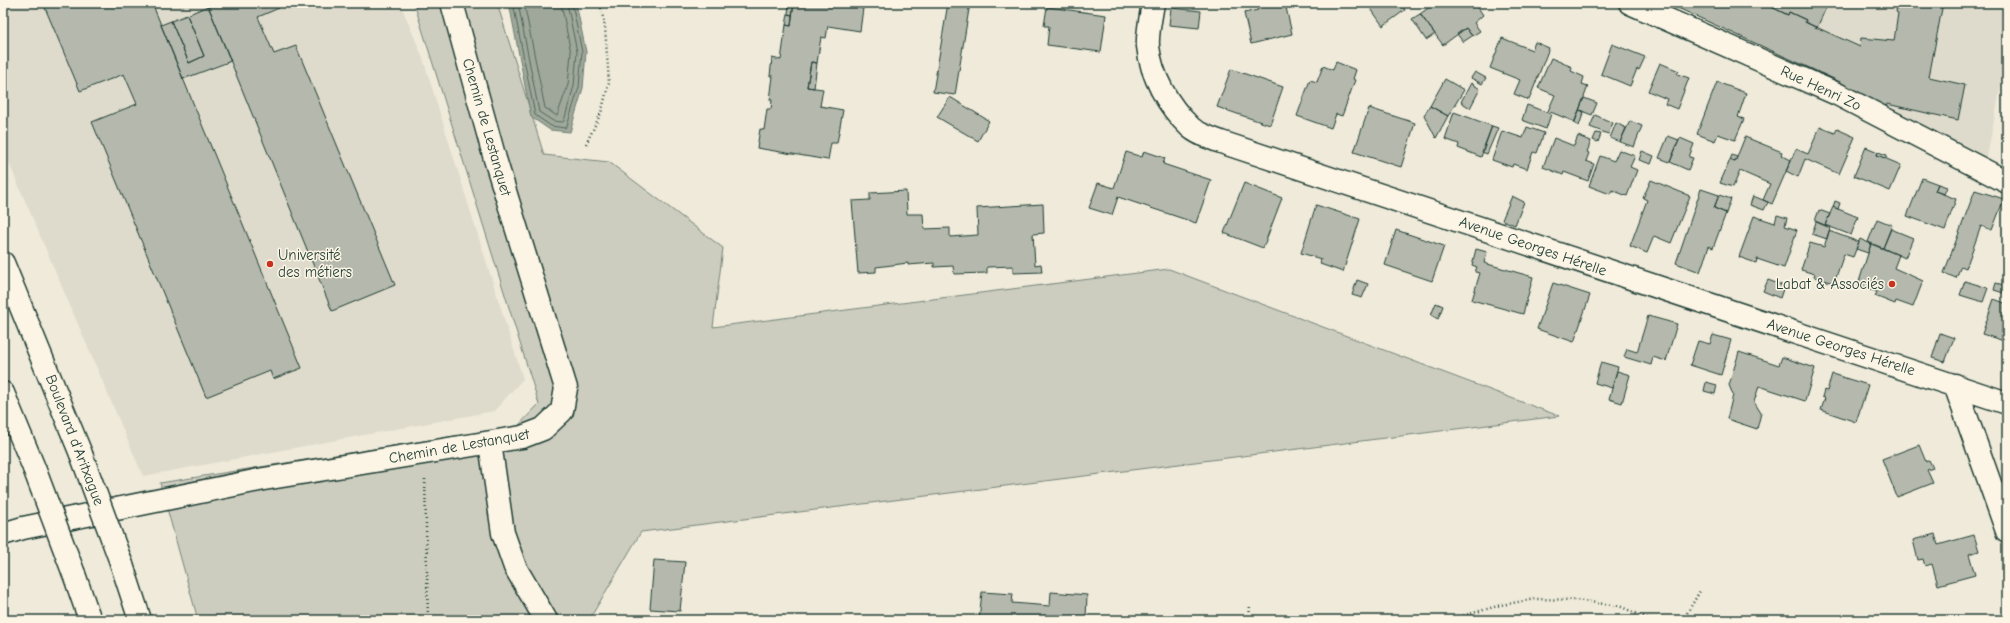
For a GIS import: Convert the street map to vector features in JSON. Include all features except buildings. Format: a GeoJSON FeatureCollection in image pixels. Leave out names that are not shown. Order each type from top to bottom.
{"type":"FeatureCollection","features":[{"type":"Feature","properties":{"kind":"street","name":"Chemin de Lestanquet"},"geometry":{"type":"LineString","coordinates":[[3,534],[23,528],[264,479],[522,437],[543,429],[562,411],[566,388],[495,159],[452,3]]}},
{"type":"Feature","properties":{"kind":"street","name":"Avenue Georges Hérelle"},"geometry":{"type":"LineString","coordinates":[[1153,3],[1148,44],[1152,66],[1158,83],[1169,101],[1191,128],[1234,146],[2007,403]]}},
{"type":"Feature","properties":{"kind":"street","name":"Rue Henri Zo"},"geometry":{"type":"LineString","coordinates":[[1630,3],[1837,94],[2007,182]]}},
{"type":"Feature","properties":{"kind":"street","name":"Boulevard d'Aritxague"},"geometry":{"type":"LineString","coordinates":[[3,263],[81,454],[122,565],[140,620]]}},
{"type":"Feature","properties":{"kind":"street"},"geometry":{"type":"LineString","coordinates":[[1955,385],[2007,531]]}},
{"type":"Feature","properties":{"kind":"street"},"geometry":{"type":"LineString","coordinates":[[3,393],[34,468],[90,620]]}},
{"type":"Feature","properties":{"kind":"street"},"geometry":{"type":"LineString","coordinates":[[490,443],[504,533],[515,567],[546,620]]}},
{"type":"Feature","properties":{"kind":"path"},"geometry":{"type":"LineString","coordinates":[[586,144],[601,113],[609,83],[605,27],[600,3]]}},
{"type":"Feature","properties":{"kind":"path"},"geometry":{"type":"LineString","coordinates":[[426,452],[425,478],[428,620]]}},
{"type":"Feature","properties":{"kind":"path"},"geometry":{"type":"LineString","coordinates":[[1683,620],[1700,591]]}},
{"type":"Feature","properties":{"kind":"path"},"geometry":{"type":"LineString","coordinates":[[1448,620],[1502,605],[1534,599],[1576,600],[1619,606],[1652,620]]}},
{"type":"Feature","properties":{"kind":"path"},"geometry":{"type":"LineString","coordinates":[[1249,620],[1250,604]]}},
{"type":"Feature","properties":{"kind":"shaded area","name":"Université des métiers"},"geometry":{"type":"Polygon","coordinates":[[[3,3],[400,3],[422,56],[523,379],[494,411],[143,476],[3,149],[3,3]]]}},
{"type":"Feature","properties":{"kind":"shaded area"},"geometry":{"type":"Polygon","coordinates":[[[414,3],[497,3],[544,155],[609,162],[723,248],[713,327],[1169,269],[1559,416],[641,532],[589,620],[198,620],[160,483],[518,426],[539,404],[414,3]]]}},
{"type":"Feature","properties":{"kind":"shaded area"},"geometry":{"type":"Polygon","coordinates":[[[1667,3],[2007,3],[2007,53],[1986,162],[1836,80],[1667,3]]]}},
{"type":"Feature","properties":{"kind":"water"},"geometry":{"type":"Polygon","coordinates":[[[509,3],[576,3],[586,52],[583,88],[570,132],[550,130],[531,117],[509,3]]]}},
{"type":"Feature","properties":{"kind":"place","name":"Université des métiers"},"geometry":{"type":"Point","coordinates":[270,264]}},
{"type":"Feature","properties":{"kind":"place","name":"Labat & Associés"},"geometry":{"type":"Point","coordinates":[1892,284]}}]}
